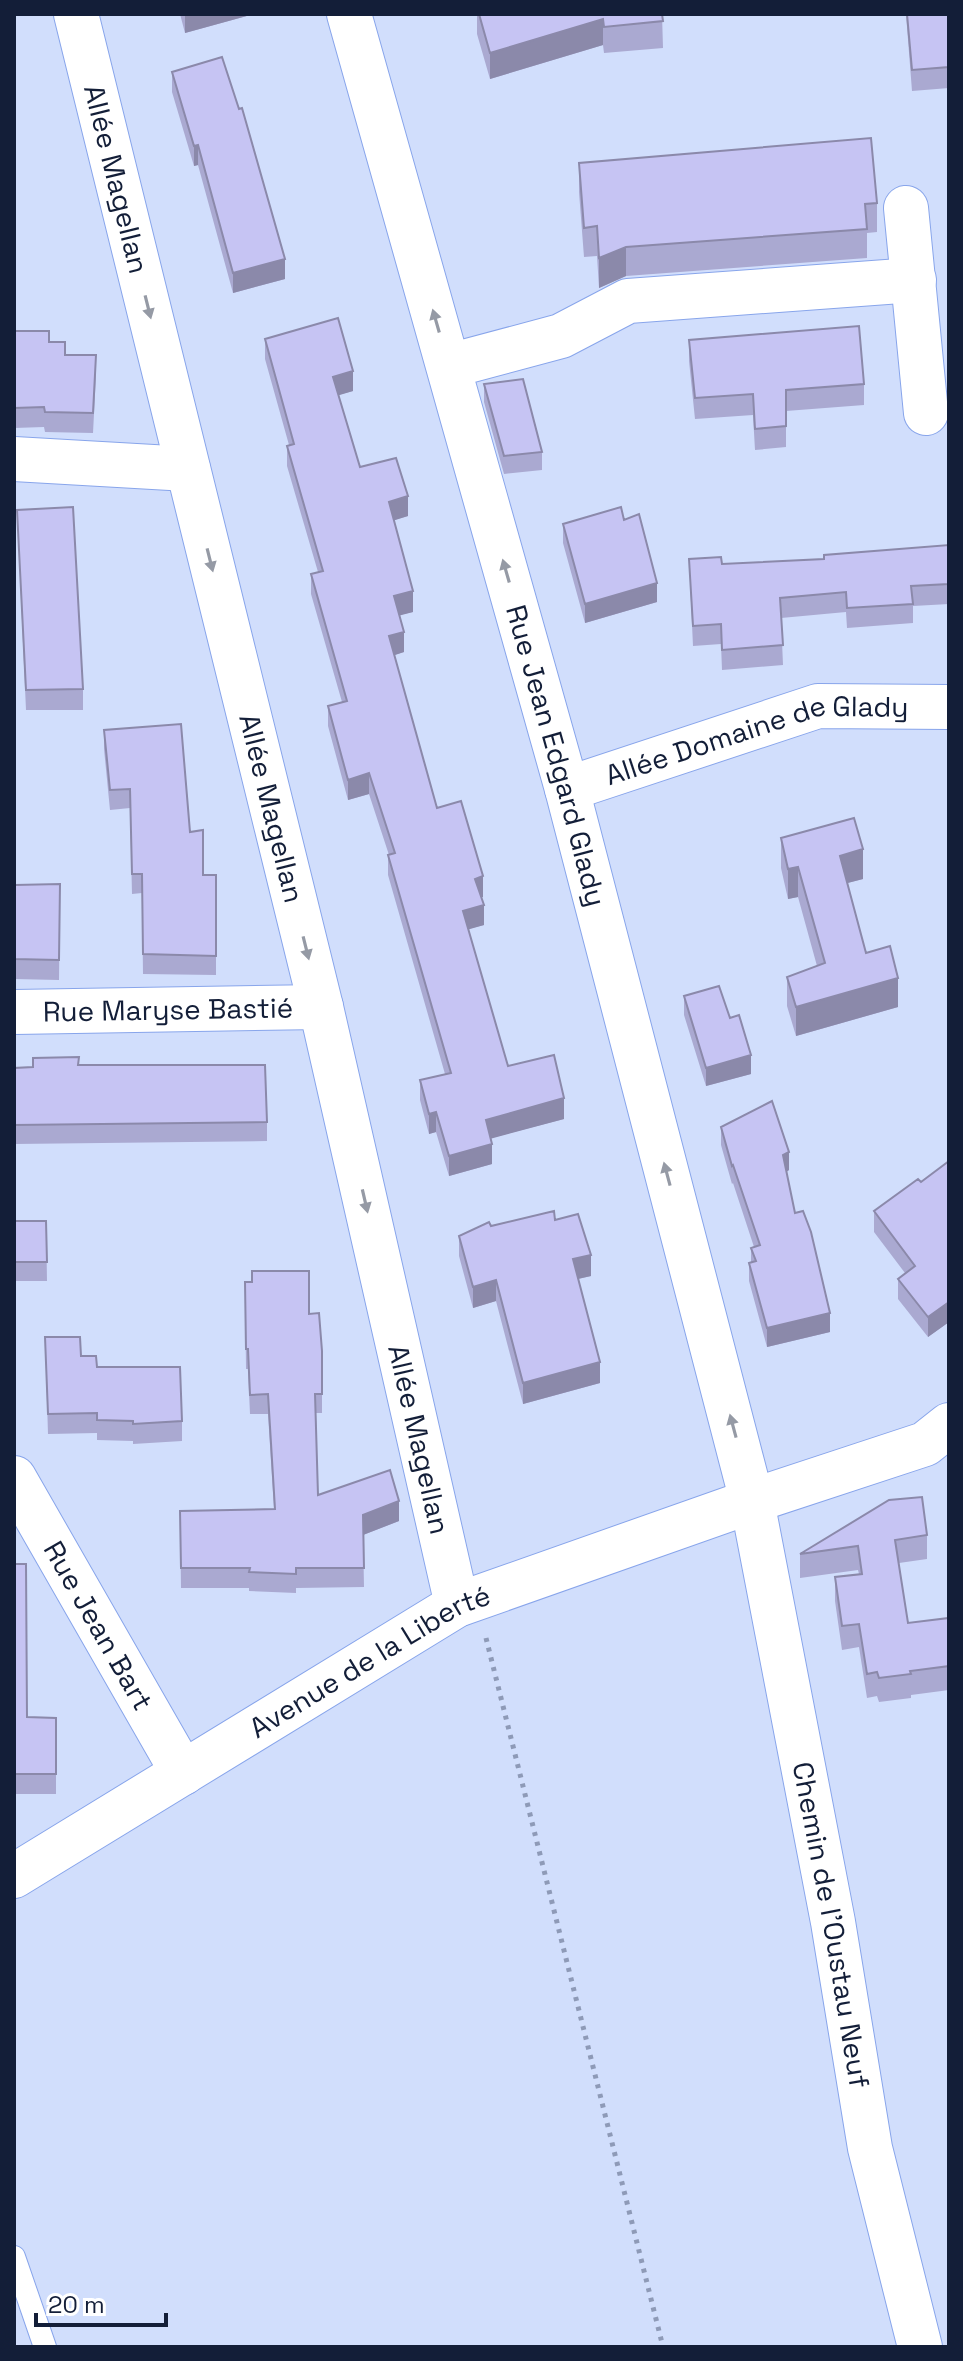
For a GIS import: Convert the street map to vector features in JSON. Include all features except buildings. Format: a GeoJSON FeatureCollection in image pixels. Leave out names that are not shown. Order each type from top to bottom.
{"type":"FeatureCollection","features":[{"type":"Feature","properties":{"kind":"street","name":"Allée Magellan"},"geometry":{"type":"LineString","coordinates":[[76,14],[467,1602]]}},
{"type":"Feature","properties":{"kind":"street","name":"Rue Jean Edgard Glady"},"geometry":{"type":"LineString","coordinates":[[349,14],[567,789],[752,1501]]}},
{"type":"Feature","properties":{"kind":"street"},"geometry":{"type":"LineString","coordinates":[[906,208],[926,413]]}},
{"type":"Feature","properties":{"kind":"street"},"geometry":{"type":"LineString","coordinates":[[449,366],[561,336],[628,301],[914,280]]}},
{"type":"Feature","properties":{"kind":"street"},"geometry":{"type":"LineString","coordinates":[[14,459],[188,469]]}},
{"type":"Feature","properties":{"kind":"street","name":"Allée Domaine de Glady"},"geometry":{"type":"LineString","coordinates":[[567,789],[818,706],[949,707]]}},
{"type":"Feature","properties":{"kind":"street","name":"Rue Maryse Bastié"},"geometry":{"type":"LineString","coordinates":[[14,1012],[321,1007]]}},
{"type":"Feature","properties":{"kind":"street","name":"Avenue de la Liberté"},"geometry":{"type":"LineString","coordinates":[[14,1876],[467,1602],[752,1501],[925,1444],[949,1425]]}},
{"type":"Feature","properties":{"kind":"street","name":"Rue Jean Bart"},"geometry":{"type":"LineString","coordinates":[[14,1478],[183,1773]]}},
{"type":"Feature","properties":{"kind":"street","name":"Chemin de l'Oustau Neuf"},"geometry":{"type":"LineString","coordinates":[[752,1501],[833,1922],[870,2148],[920,2347]]}},
{"type":"Feature","properties":{"kind":"lane"},"geometry":{"type":"LineString","coordinates":[[14,2257],[45,2347]]}},
{"type":"Feature","properties":{"kind":"path"},"geometry":{"type":"LineString","coordinates":[[467,1602],[663,2347]]}}]}
